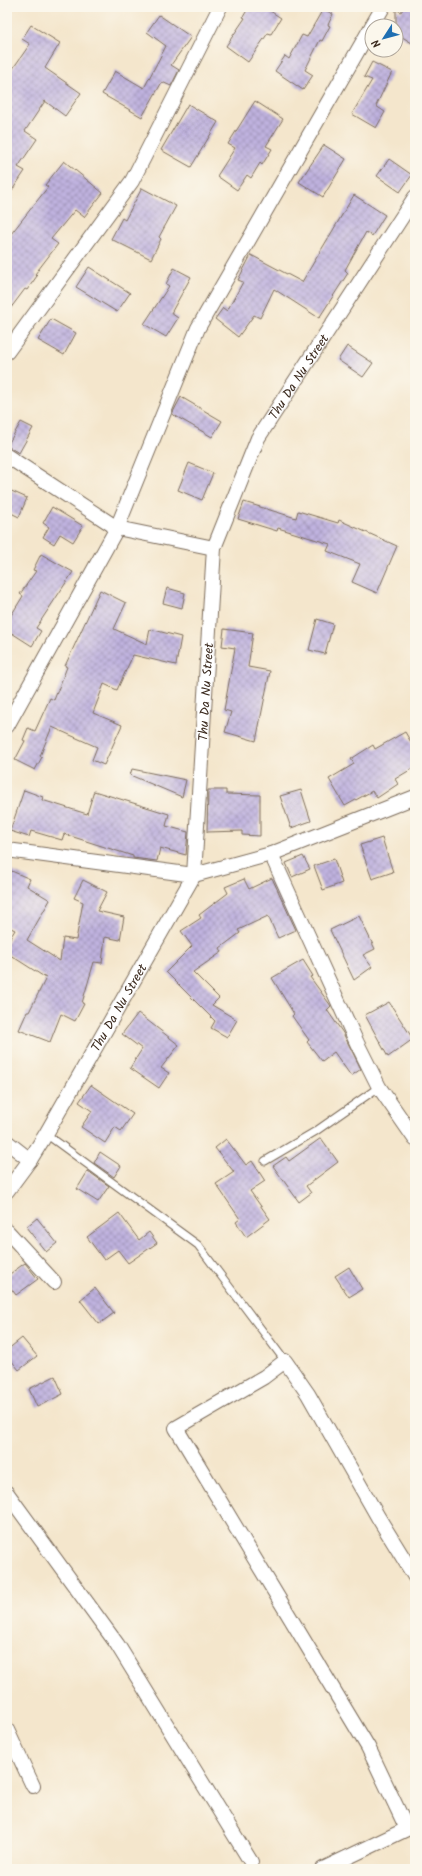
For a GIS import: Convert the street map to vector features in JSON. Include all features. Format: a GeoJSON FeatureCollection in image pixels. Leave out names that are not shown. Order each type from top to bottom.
{"type":"FeatureCollection","features":[{"type":"Feature","properties":{"kind":"street"},"geometry":{"type":"LineString","coordinates":[[7,352],[132,181],[220,7]]}},
{"type":"Feature","properties":{"kind":"street"},"geometry":{"type":"LineString","coordinates":[[377,18],[383,7]]}},
{"type":"Feature","properties":{"kind":"street"},"geometry":{"type":"LineString","coordinates":[[7,726],[117,528],[198,328],[364,40]]}},
{"type":"Feature","properties":{"kind":"street","name":"Thu Da Nu Street"},"geometry":{"type":"LineString","coordinates":[[7,1191],[30,1160],[46,1134],[194,875],[214,548],[258,438],[415,197]]}},
{"type":"Feature","properties":{"kind":"street"},"geometry":{"type":"LineString","coordinates":[[7,456],[117,528],[214,548]]}},
{"type":"Feature","properties":{"kind":"street"},"geometry":{"type":"LineString","coordinates":[[7,850],[194,875],[271,854],[415,797]]}},
{"type":"Feature","properties":{"kind":"street"},"geometry":{"type":"LineString","coordinates":[[271,854],[356,1043],[379,1087],[415,1138]]}},
{"type":"Feature","properties":{"kind":"street"},"geometry":{"type":"LineString","coordinates":[[7,1142],[30,1160]]}},
{"type":"Feature","properties":{"kind":"street"},"geometry":{"type":"LineString","coordinates":[[7,1231],[54,1282]]}},
{"type":"Feature","properties":{"kind":"street"},"geometry":{"type":"LineString","coordinates":[[323,1869],[407,1830],[368,1747],[176,1428],[264,1377],[286,1361],[308,1394],[378,1517],[415,1577]]}},
{"type":"Feature","properties":{"kind":"street"},"geometry":{"type":"LineString","coordinates":[[7,1493],[117,1644],[252,1862]]}},
{"type":"Feature","properties":{"kind":"street"},"geometry":{"type":"LineString","coordinates":[[7,1730],[33,1786]]}},
{"type":"Feature","properties":{"kind":"lane"},"geometry":{"type":"LineString","coordinates":[[265,1161],[316,1131],[379,1087]]}},
{"type":"Feature","properties":{"kind":"lane"},"geometry":{"type":"LineString","coordinates":[[46,1134],[198,1246],[286,1361]]}},
{"type":"Feature","properties":{"kind":"building"},"geometry":{"type":"Polygon","coordinates":[[[249,7],[264,7],[281,18],[271,34],[268,33],[248,62],[226,46],[245,18],[243,17],[249,7]]]}},
{"type":"Feature","properties":{"kind":"building"},"geometry":{"type":"Polygon","coordinates":[[[404,7],[415,7],[415,45],[404,38],[404,18],[396,18],[396,9],[401,12],[404,7]]]}},
{"type":"Feature","properties":{"kind":"building"},"geometry":{"type":"Polygon","coordinates":[[[323,9],[333,14],[328,25],[330,26],[322,41],[320,40],[305,70],[313,75],[303,90],[275,71],[285,56],[289,59],[302,35],[307,37],[323,9]]]}},
{"type":"Feature","properties":{"kind":"building"},"geometry":{"type":"Polygon","coordinates":[[[159,15],[191,37],[171,65],[179,70],[171,86],[162,82],[142,117],[102,94],[115,71],[144,88],[166,46],[147,32],[159,15]]]}},
{"type":"Feature","properties":{"kind":"building"},"geometry":{"type":"Polygon","coordinates":[[[31,25],[60,43],[45,68],[81,93],[65,116],[45,101],[25,131],[37,139],[18,167],[25,171],[7,198],[7,77],[30,44],[22,39],[31,25]]]}},
{"type":"Feature","properties":{"kind":"building"},"geometry":{"type":"Polygon","coordinates":[[[372,62],[392,72],[376,106],[385,112],[376,128],[352,114],[372,80],[364,77],[372,62]]]}},
{"type":"Feature","properties":{"kind":"building"},"geometry":{"type":"Polygon","coordinates":[[[255,101],[283,119],[266,146],[272,149],[262,165],[260,163],[251,178],[247,175],[237,190],[217,176],[235,148],[228,144],[255,101]]]}},
{"type":"Feature","properties":{"kind":"building"},"geometry":{"type":"Polygon","coordinates":[[[188,104],[218,122],[191,167],[161,150],[188,104]]]}},
{"type":"Feature","properties":{"kind":"building"},"geometry":{"type":"Polygon","coordinates":[[[324,145],[346,159],[323,197],[299,182],[324,145]]]}},
{"type":"Feature","properties":{"kind":"building"},"geometry":{"type":"Polygon","coordinates":[[[389,159],[412,175],[400,192],[377,176],[389,159]]]}},
{"type":"Feature","properties":{"kind":"building"},"geometry":{"type":"Polygon","coordinates":[[[64,161],[103,193],[84,217],[75,210],[51,239],[58,244],[35,274],[37,276],[27,290],[25,289],[7,313],[7,239],[48,187],[45,185],[64,161]]]}},
{"type":"Feature","properties":{"kind":"building"},"geometry":{"type":"Polygon","coordinates":[[[142,188],[176,206],[159,237],[161,239],[151,259],[111,239],[122,218],[125,220],[142,188]]]}},
{"type":"Feature","properties":{"kind":"building"},"geometry":{"type":"Polygon","coordinates":[[[354,195],[385,215],[372,236],[366,232],[345,270],[348,273],[319,318],[274,289],[260,318],[254,315],[238,337],[215,319],[223,308],[227,311],[243,282],[238,280],[251,255],[302,282],[354,195]]]}},
{"type":"Feature","properties":{"kind":"building"},"geometry":{"type":"Polygon","coordinates":[[[89,267],[130,293],[117,312],[76,287],[89,267]]]}},
{"type":"Feature","properties":{"kind":"building"},"geometry":{"type":"Polygon","coordinates":[[[174,268],[191,277],[171,313],[178,318],[166,337],[144,324],[169,286],[166,284],[174,268]]]}},
{"type":"Feature","properties":{"kind":"building"},"geometry":{"type":"Polygon","coordinates":[[[51,319],[76,333],[64,355],[38,340],[51,319]]]}},
{"type":"Feature","properties":{"kind":"building"},"geometry":{"type":"Polygon","coordinates":[[[347,346],[373,363],[363,377],[338,360],[347,346]]]}},
{"type":"Feature","properties":{"kind":"building"},"geometry":{"type":"Polygon","coordinates":[[[181,397],[222,421],[212,437],[172,414],[181,397]]]}},
{"type":"Feature","properties":{"kind":"building"},"geometry":{"type":"Polygon","coordinates":[[[21,422],[33,428],[19,453],[7,446],[21,422]]]}},
{"type":"Feature","properties":{"kind":"building"},"geometry":{"type":"Polygon","coordinates":[[[189,463],[213,473],[202,500],[178,490],[189,463]]]}},
{"type":"Feature","properties":{"kind":"building"},"geometry":{"type":"Polygon","coordinates":[[[7,489],[27,498],[19,517],[7,511],[7,489]]]}},
{"type":"Feature","properties":{"kind":"building"},"geometry":{"type":"Polygon","coordinates":[[[244,502],[296,518],[298,511],[338,523],[339,520],[397,546],[377,593],[352,582],[360,564],[327,551],[330,544],[278,528],[277,531],[238,519],[244,502]]]}},
{"type":"Feature","properties":{"kind":"building"},"geometry":{"type":"Polygon","coordinates":[[[52,507],[83,526],[73,542],[60,534],[54,544],[43,537],[49,527],[43,523],[52,507]]]}},
{"type":"Feature","properties":{"kind":"building"},"geometry":{"type":"Polygon","coordinates":[[[41,554],[73,572],[36,628],[41,631],[32,646],[7,630],[7,622],[23,596],[20,594],[36,571],[33,570],[41,554]]]}},
{"type":"Feature","properties":{"kind":"building"},"geometry":{"type":"Polygon","coordinates":[[[167,588],[185,593],[182,608],[163,603],[167,588]]]}},
{"type":"Feature","properties":{"kind":"building"},"geometry":{"type":"Polygon","coordinates":[[[100,590],[126,603],[114,629],[147,644],[150,629],[181,637],[176,665],[133,655],[117,690],[104,684],[93,713],[122,725],[104,765],[92,760],[97,747],[52,727],[40,756],[42,757],[35,770],[15,760],[25,741],[23,740],[28,728],[35,731],[50,698],[54,700],[67,667],[65,666],[100,590]]]}},
{"type":"Feature","properties":{"kind":"building"},"geometry":{"type":"Polygon","coordinates":[[[317,619],[333,624],[325,654],[309,650],[317,619]]]}},
{"type":"Feature","properties":{"kind":"building"},"geometry":{"type":"Polygon","coordinates":[[[224,629],[253,633],[248,667],[270,671],[256,741],[225,732],[231,712],[224,710],[235,648],[222,646],[224,629]]]}},
{"type":"Feature","properties":{"kind":"building"},"geometry":{"type":"Polygon","coordinates":[[[405,732],[415,749],[415,767],[395,779],[398,784],[377,798],[372,791],[345,806],[329,779],[354,764],[351,759],[373,745],[375,749],[405,732]]]}},
{"type":"Feature","properties":{"kind":"building"},"geometry":{"type":"Polygon","coordinates":[[[132,769],[186,780],[182,797],[130,775],[132,769]]]}},
{"type":"Feature","properties":{"kind":"building"},"geometry":{"type":"Polygon","coordinates":[[[24,790],[43,797],[42,800],[87,814],[94,791],[169,814],[166,826],[188,832],[186,855],[160,848],[157,861],[133,858],[133,856],[64,834],[62,840],[31,831],[29,837],[10,831],[24,790]]]}},
{"type":"Feature","properties":{"kind":"building"},"geometry":{"type":"Polygon","coordinates":[[[208,790],[226,790],[226,794],[260,795],[260,836],[242,835],[242,831],[207,832],[208,790]]]}},
{"type":"Feature","properties":{"kind":"building"},"geometry":{"type":"Polygon","coordinates":[[[301,790],[311,821],[291,828],[280,796],[301,790]]]}},
{"type":"Feature","properties":{"kind":"building"},"geometry":{"type":"Polygon","coordinates":[[[382,838],[393,872],[372,879],[360,845],[382,838]]]}},
{"type":"Feature","properties":{"kind":"building"},"geometry":{"type":"Polygon","coordinates":[[[303,856],[310,869],[292,877],[286,863],[303,856]]]}},
{"type":"Feature","properties":{"kind":"building"},"geometry":{"type":"Polygon","coordinates":[[[334,859],[342,883],[323,890],[314,866],[334,859]]]}},
{"type":"Feature","properties":{"kind":"building"},"geometry":{"type":"Polygon","coordinates":[[[7,869],[30,879],[27,886],[50,900],[27,940],[60,961],[63,938],[76,940],[83,902],[74,898],[83,880],[107,892],[97,911],[124,917],[120,940],[105,937],[102,963],[94,962],[82,1003],[84,1004],[75,1021],[61,1014],[50,1042],[19,1030],[46,978],[7,953],[7,943],[15,930],[7,926],[7,869]]]}},
{"type":"Feature","properties":{"kind":"building"},"geometry":{"type":"Polygon","coordinates":[[[272,878],[296,930],[278,938],[268,916],[238,930],[240,933],[220,948],[222,952],[193,972],[219,998],[212,1005],[237,1020],[227,1037],[211,1028],[215,1021],[166,972],[192,946],[181,931],[201,918],[199,915],[228,893],[225,887],[244,879],[249,889],[272,878]]]}},
{"type":"Feature","properties":{"kind":"building"},"geometry":{"type":"Polygon","coordinates":[[[359,916],[375,949],[363,955],[372,967],[354,980],[330,930],[359,916]]]}},
{"type":"Feature","properties":{"kind":"building"},"geometry":{"type":"Polygon","coordinates":[[[303,960],[313,976],[310,977],[331,1006],[327,1010],[343,1033],[361,1069],[351,1076],[334,1052],[322,1061],[307,1042],[309,1040],[292,1016],[294,1014],[272,978],[303,960]]]}},
{"type":"Feature","properties":{"kind":"building"},"geometry":{"type":"Polygon","coordinates":[[[389,1002],[413,1039],[388,1057],[365,1015],[389,1002]]]}},
{"type":"Feature","properties":{"kind":"building"},"geometry":{"type":"Polygon","coordinates":[[[138,1013],[179,1045],[161,1068],[169,1073],[159,1088],[130,1068],[142,1049],[122,1034],[138,1013]]]}},
{"type":"Feature","properties":{"kind":"building"},"geometry":{"type":"Polygon","coordinates":[[[91,1085],[133,1114],[121,1131],[115,1127],[105,1143],[81,1127],[92,1111],[79,1102],[91,1085]]]}},
{"type":"Feature","properties":{"kind":"building"},"geometry":{"type":"Polygon","coordinates":[[[321,1138],[338,1162],[306,1186],[311,1193],[299,1202],[273,1166],[286,1157],[289,1161],[321,1138]]]}},
{"type":"Feature","properties":{"kind":"building"},"geometry":{"type":"Polygon","coordinates":[[[226,1139],[246,1165],[252,1161],[265,1181],[250,1191],[270,1219],[246,1237],[236,1222],[240,1219],[216,1184],[234,1172],[215,1148],[226,1139]]]}},
{"type":"Feature","properties":{"kind":"building"},"geometry":{"type":"Polygon","coordinates":[[[100,1152],[121,1166],[114,1177],[94,1163],[100,1152]]]}},
{"type":"Feature","properties":{"kind":"building"},"geometry":{"type":"Polygon","coordinates":[[[88,1171],[109,1186],[98,1202],[77,1189],[88,1171]]]}},
{"type":"Feature","properties":{"kind":"building"},"geometry":{"type":"Polygon","coordinates":[[[119,1213],[139,1240],[149,1232],[157,1243],[128,1263],[118,1250],[104,1260],[87,1237],[119,1213]]]}},
{"type":"Feature","properties":{"kind":"building"},"geometry":{"type":"Polygon","coordinates":[[[37,1218],[57,1243],[46,1252],[26,1227],[37,1218]]]}},
{"type":"Feature","properties":{"kind":"building"},"geometry":{"type":"Polygon","coordinates":[[[25,1263],[38,1279],[16,1295],[7,1283],[7,1276],[25,1263]]]}},
{"type":"Feature","properties":{"kind":"building"},"geometry":{"type":"Polygon","coordinates":[[[349,1267],[362,1289],[349,1297],[335,1276],[349,1267]]]}},
{"type":"Feature","properties":{"kind":"building"},"geometry":{"type":"Polygon","coordinates":[[[95,1288],[114,1313],[99,1324],[80,1300],[95,1288]]]}},
{"type":"Feature","properties":{"kind":"building"},"geometry":{"type":"Polygon","coordinates":[[[22,1338],[37,1356],[19,1370],[7,1355],[7,1350],[22,1338]]]}},
{"type":"Feature","properties":{"kind":"building"},"geometry":{"type":"Polygon","coordinates":[[[55,1376],[63,1394],[37,1407],[29,1389],[55,1376]]]}}]}
